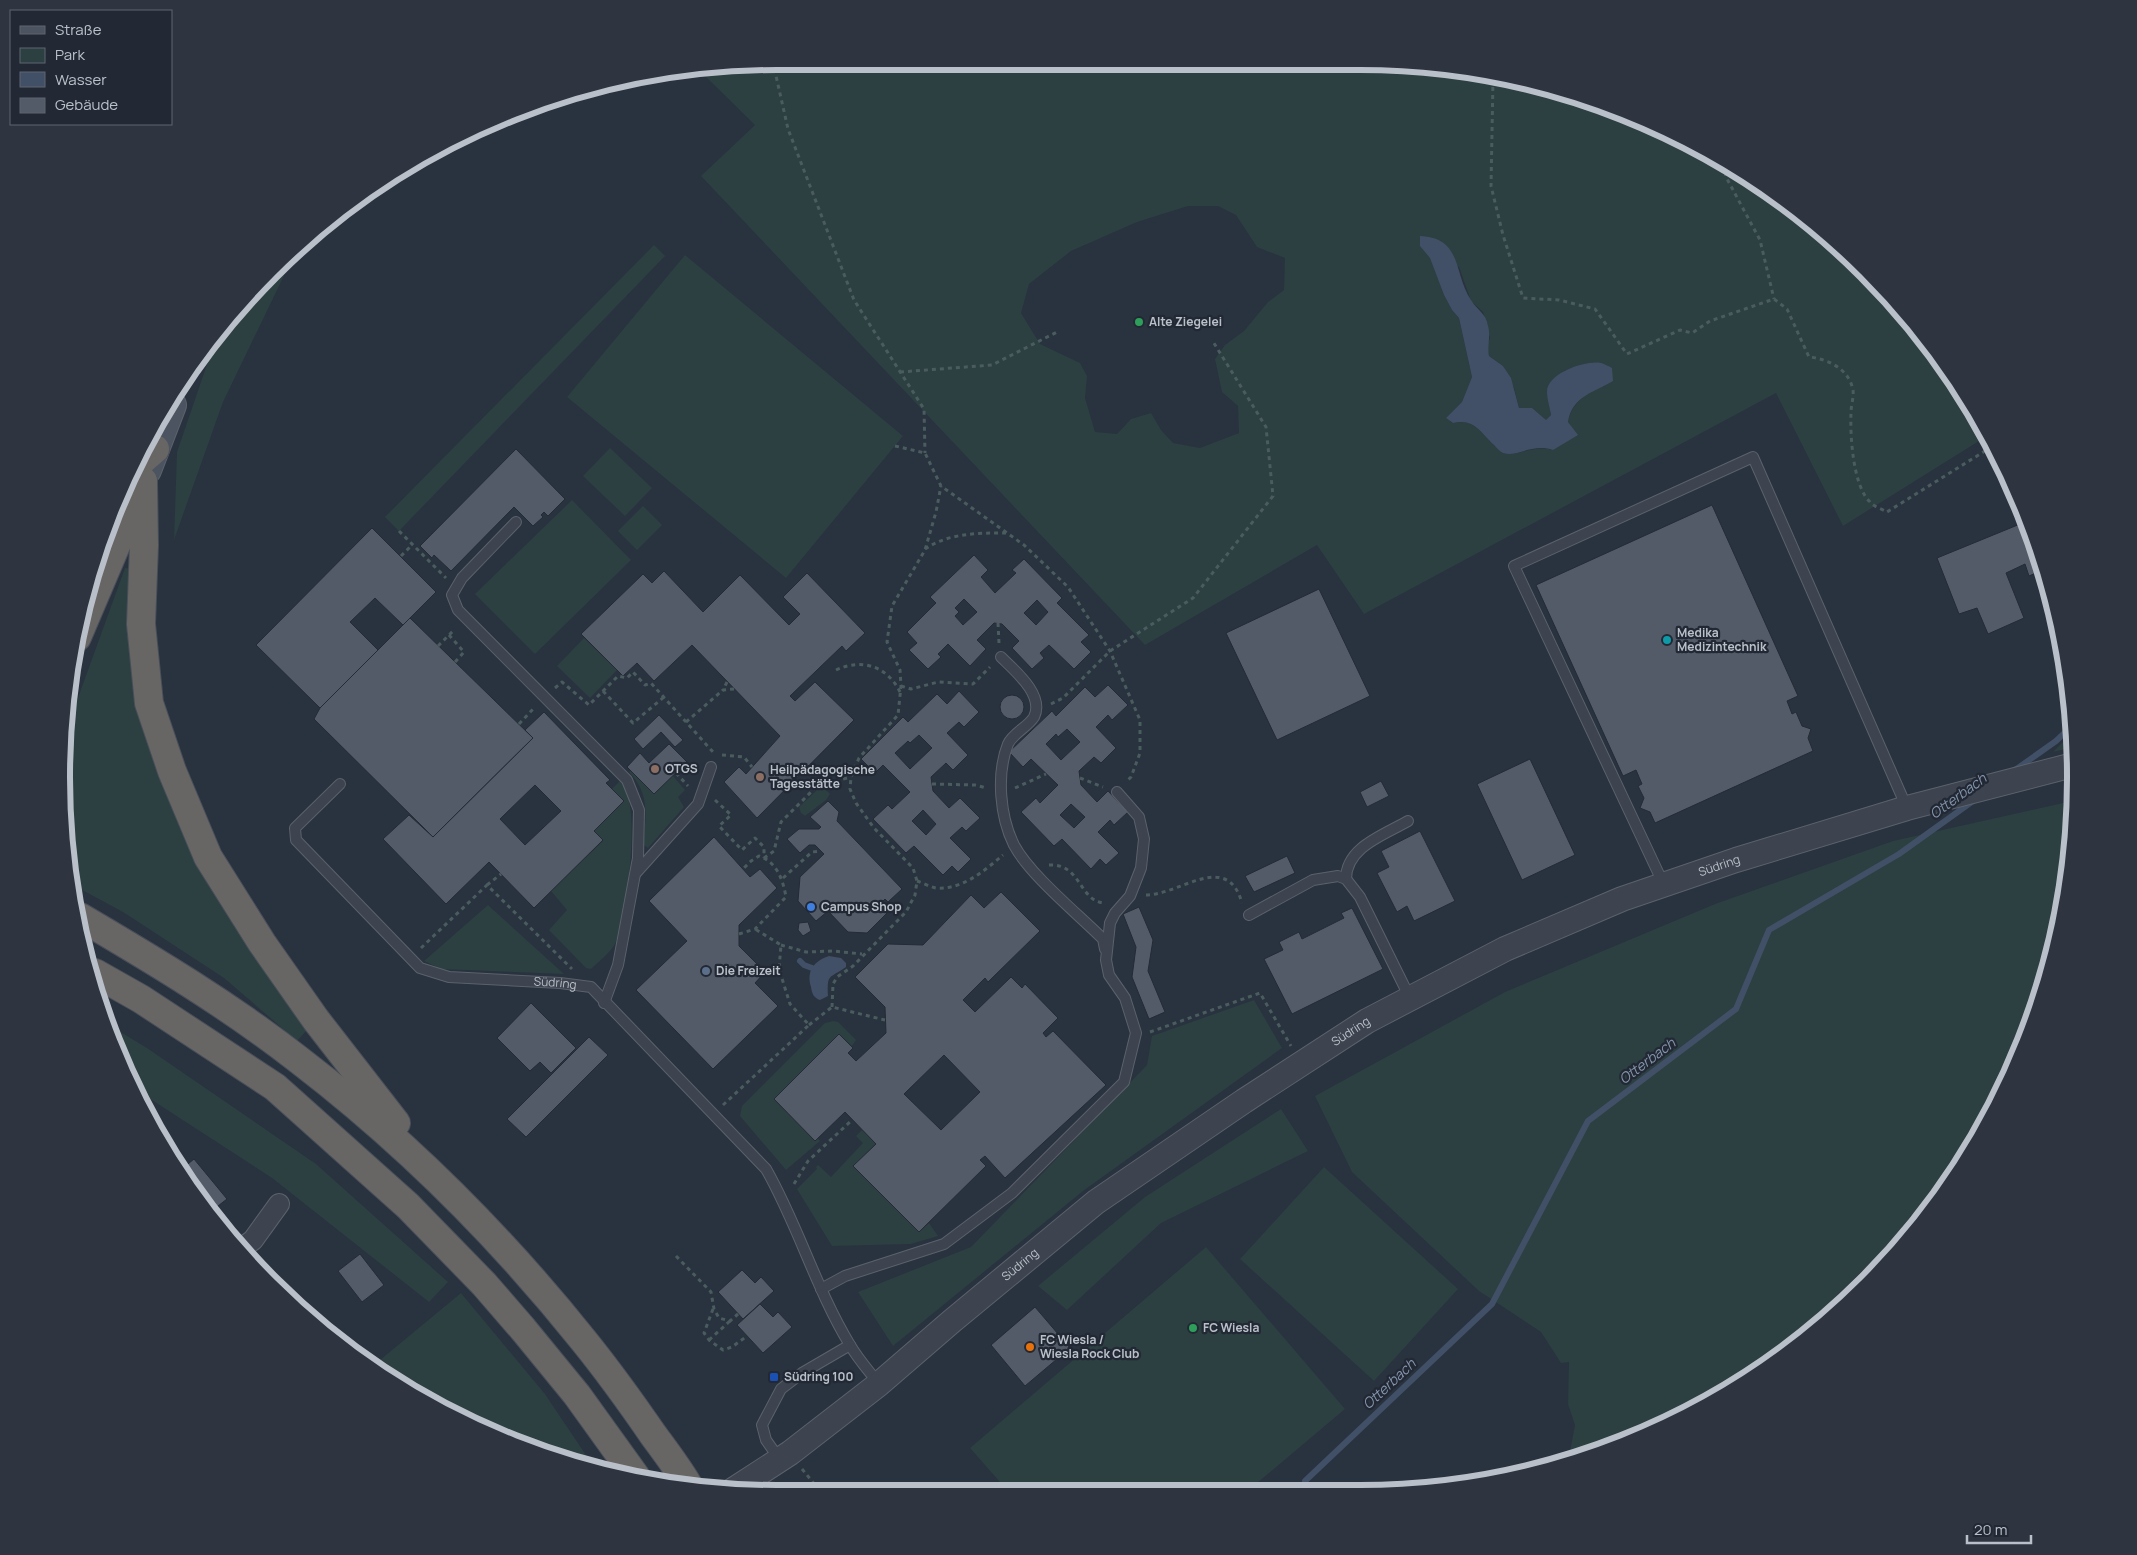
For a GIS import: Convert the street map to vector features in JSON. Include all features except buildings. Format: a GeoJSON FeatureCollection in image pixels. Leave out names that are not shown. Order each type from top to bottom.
{"type":"FeatureCollection","features":[{"type":"Feature","properties":{"kind":"highway"},"geometry":{"type":"LineString","coordinates":[[138,476],[144,545],[142,624],[149,703],[172,771],[208,857],[262,943],[316,1020],[442,1182],[546,1294],[605,1367],[684,1479]]}},
{"type":"Feature","properties":{"kind":"highway"},"geometry":{"type":"LineString","coordinates":[[98,580],[136,481]]}},
{"type":"Feature","properties":{"kind":"highway"},"geometry":{"type":"LineString","coordinates":[[85,920],[174,973],[229,1009],[299,1060],[366,1114],[442,1182]]}},
{"type":"Feature","properties":{"kind":"highway"},"geometry":{"type":"LineString","coordinates":[[98,975],[141,998],[275,1087],[408,1206],[484,1284],[577,1395],[631,1469]]}},
{"type":"Feature","properties":{"kind":"main road"},"geometry":{"type":"LineString","coordinates":[[140,473],[155,449],[164,426]]}},
{"type":"Feature","properties":{"kind":"street","name":"Südring"},"geometry":{"type":"LineString","coordinates":[[743,1484],[785,1456],[879,1384],[1096,1202],[1368,1021],[1505,949],[1622,899],[1736,860],[1907,808],[2067,767]]}},
{"type":"Feature","properties":{"kind":"street"},"geometry":{"type":"LineString","coordinates":[[246,1244],[252,1240],[279,1204]]}},
{"type":"Feature","properties":{"kind":"lane"},"geometry":{"type":"LineString","coordinates":[[1664,885],[1514,566],[1753,457],[1907,808]]}},
{"type":"Feature","properties":{"kind":"lane"},"geometry":{"type":"LineString","coordinates":[[516,522],[455,587],[452,595],[454,603],[466,618],[627,780],[639,810],[638,858],[618,965],[604,1002]]}},
{"type":"Feature","properties":{"kind":"lane"},"geometry":{"type":"LineString","coordinates":[[821,1289],[845,1276],[944,1244],[1012,1193],[1124,1082],[1136,1033],[1125,998],[1109,975],[1103,939],[1032,869],[1015,845],[1008,829],[1002,797],[1002,775],[1009,743],[1034,716],[1035,705],[1032,690],[1001,657]]}},
{"type":"Feature","properties":{"kind":"lane"},"geometry":{"type":"LineString","coordinates":[[635,873],[698,804],[711,767]]}},
{"type":"Feature","properties":{"kind":"lane","name":"Südring"},"geometry":{"type":"LineString","coordinates":[[340,784],[295,828],[296,840],[420,968],[449,976],[560,983],[591,987],[766,1169],[784,1200],[821,1289],[850,1345],[879,1384]]}},
{"type":"Feature","properties":{"kind":"lane"},"geometry":{"type":"LineString","coordinates":[[1106,960],[1110,923],[1115,913],[1127,899],[1141,868],[1144,839],[1139,818],[1116,792]]}},
{"type":"Feature","properties":{"kind":"lane"},"geometry":{"type":"LineString","coordinates":[[1346,879],[1346,870],[1354,854],[1408,821]]}},
{"type":"Feature","properties":{"kind":"lane"},"geometry":{"type":"LineString","coordinates":[[1249,915],[1313,880],[1338,876],[1346,879],[1360,897],[1411,999]]}},
{"type":"Feature","properties":{"kind":"lane"},"geometry":{"type":"LineString","coordinates":[[785,1456],[766,1440],[762,1425],[780,1389],[802,1373],[850,1345]]}},
{"type":"Feature","properties":{"kind":"path"},"geometry":{"type":"LineString","coordinates":[[775,70],[788,129],[854,300],[924,409],[924,453],[941,486],[1024,545],[1068,587],[1110,652],[1140,720],[1140,753],[1131,777],[1116,792],[1080,778]]}},
{"type":"Feature","properties":{"kind":"path"},"geometry":{"type":"LineString","coordinates":[[1493,83],[1491,186],[1502,235],[1523,298],[1559,300],[1595,309],[1627,354],[1680,330],[1692,333],[1710,322],[1774,299]]}},
{"type":"Feature","properties":{"kind":"path"},"geometry":{"type":"LineString","coordinates":[[1725,172],[1760,240],[1774,299],[1787,309],[1809,357],[1824,359],[1849,378],[1853,390],[1850,413],[1858,484],[1870,503],[1887,512],[1986,450]]}},
{"type":"Feature","properties":{"kind":"path"},"geometry":{"type":"LineString","coordinates":[[900,372],[992,365],[1059,332]]}},
{"type":"Feature","properties":{"kind":"path"},"geometry":{"type":"LineString","coordinates":[[1049,705],[1063,698],[1110,652],[1193,598],[1273,496],[1266,427],[1212,340]]}},
{"type":"Feature","properties":{"kind":"path"},"geometry":{"type":"LineString","coordinates":[[895,446],[924,453]]}},
{"type":"Feature","properties":{"kind":"path"},"geometry":{"type":"LineString","coordinates":[[715,1114],[809,1025],[832,1007],[833,984],[837,977],[853,966],[862,954],[906,912],[915,895],[917,881],[912,868],[874,828],[856,803],[850,789],[851,777],[859,758],[898,715],[901,692],[900,670],[887,642],[892,606],[924,550],[936,512],[941,486]]}},
{"type":"Feature","properties":{"kind":"path"},"geometry":{"type":"LineString","coordinates":[[399,531],[455,587]]}},
{"type":"Feature","properties":{"kind":"path"},"geometry":{"type":"LineString","coordinates":[[924,550],[934,543],[958,536],[976,533],[1007,533]]}},
{"type":"Feature","properties":{"kind":"path"},"geometry":{"type":"LineString","coordinates":[[401,556],[412,544]]}},
{"type":"Feature","properties":{"kind":"path"},"geometry":{"type":"LineString","coordinates":[[438,646],[466,618]]}},
{"type":"Feature","properties":{"kind":"path"},"geometry":{"type":"LineString","coordinates":[[901,686],[912,689],[938,682],[973,684],[1001,657],[998,623]]}},
{"type":"Feature","properties":{"kind":"path"},"geometry":{"type":"LineString","coordinates":[[449,635],[464,652],[455,662]]}},
{"type":"Feature","properties":{"kind":"path"},"geometry":{"type":"LineString","coordinates":[[836,670],[849,664],[880,669],[890,675],[901,692]]}},
{"type":"Feature","properties":{"kind":"path"},"geometry":{"type":"LineString","coordinates":[[551,692],[562,682],[589,705],[618,676],[627,678],[633,672],[645,686],[651,683],[716,755],[744,757],[752,767]]}},
{"type":"Feature","properties":{"kind":"path"},"geometry":{"type":"LineString","coordinates":[[686,722],[723,690],[727,682]]}},
{"type":"Feature","properties":{"kind":"path"},"geometry":{"type":"LineString","coordinates":[[723,690],[734,689]]}},
{"type":"Feature","properties":{"kind":"path"},"geometry":{"type":"LineString","coordinates":[[602,691],[633,722],[664,698]]}},
{"type":"Feature","properties":{"kind":"path"},"geometry":{"type":"LineString","coordinates":[[764,858],[774,851],[781,822],[817,786],[851,777]]}},
{"type":"Feature","properties":{"kind":"path"},"geometry":{"type":"LineString","coordinates":[[722,806],[731,815],[719,826],[742,850],[755,838],[764,847],[764,858]]}},
{"type":"Feature","properties":{"kind":"path"},"geometry":{"type":"LineString","coordinates":[[917,881],[935,888],[959,886],[987,869],[1015,845]]}},
{"type":"Feature","properties":{"kind":"path"},"geometry":{"type":"LineString","coordinates":[[783,878],[812,852],[821,851]]}},
{"type":"Feature","properties":{"kind":"path"},"geometry":{"type":"LineString","coordinates":[[739,934],[756,929],[786,897],[783,878],[764,858],[759,856],[750,861],[743,869]]}},
{"type":"Feature","properties":{"kind":"path"},"geometry":{"type":"LineString","coordinates":[[1032,869],[1058,864],[1069,869],[1098,903],[1150,895],[1209,877],[1222,877],[1232,883],[1241,899],[1245,913],[1249,915]]}},
{"type":"Feature","properties":{"kind":"path"},"geometry":{"type":"LineString","coordinates":[[410,959],[487,884],[501,874]]}},
{"type":"Feature","properties":{"kind":"path"},"geometry":{"type":"LineString","coordinates":[[487,884],[591,987]]}},
{"type":"Feature","properties":{"kind":"path"},"geometry":{"type":"LineString","coordinates":[[756,929],[781,945],[806,952],[833,951],[862,954]]}},
{"type":"Feature","properties":{"kind":"path"},"geometry":{"type":"LineString","coordinates":[[781,945],[779,969],[790,1004],[809,1025]]}},
{"type":"Feature","properties":{"kind":"path"},"geometry":{"type":"LineString","coordinates":[[1136,1033],[1150,1032],[1260,993],[1301,1064]]}},
{"type":"Feature","properties":{"kind":"path"},"geometry":{"type":"LineString","coordinates":[[832,1007],[886,1020]]}},
{"type":"Feature","properties":{"kind":"path"},"geometry":{"type":"LineString","coordinates":[[794,1184],[808,1161],[852,1120]]}},
{"type":"Feature","properties":{"kind":"path"},"geometry":{"type":"LineString","coordinates":[[676,1256],[710,1292],[714,1309],[719,1318],[730,1321]]}},
{"type":"Feature","properties":{"kind":"path"},"geometry":{"type":"LineString","coordinates":[[714,1309],[704,1333],[710,1340],[723,1350],[732,1347],[747,1336]]}},
{"type":"Feature","properties":{"kind":"path"},"geometry":{"type":"LineString","coordinates":[[710,1340],[738,1314]]}},
{"type":"Feature","properties":{"kind":"path"},"geometry":{"type":"LineString","coordinates":[[785,1456],[814,1485]]}},
{"type":"Feature","properties":{"kind":"green space"},"geometry":{"type":"Polygon","coordinates":[[[778,70],[1360,70],[1452,76],[1543,94],[1630,124],[1672,143],[1753,189],[1790,216],[1860,277],[1891,311],[1948,384],[1981,440],[1843,526],[1776,393],[1364,614],[1317,545],[1145,645],[701,176],[755,125],[703,74],[778,70]],[[1188,206],[1137,222],[1071,251],[1029,284],[1021,313],[1040,344],[1080,363],[1087,376],[1085,398],[1095,432],[1117,434],[1131,419],[1151,413],[1161,430],[1173,443],[1200,448],[1239,433],[1238,406],[1222,392],[1215,359],[1225,345],[1244,331],[1268,302],[1284,290],[1285,258],[1257,247],[1236,215],[1218,206],[1188,206]],[[1430,257],[1444,295],[1459,318],[1472,377],[1462,402],[1446,418],[1453,423],[1466,422],[1472,424],[1503,453],[1513,454],[1538,449],[1553,450],[1572,429],[1568,422],[1570,415],[1581,399],[1592,391],[1605,386],[1588,363],[1564,371],[1547,391],[1551,415],[1546,421],[1534,411],[1519,408],[1514,388],[1503,366],[1489,356],[1487,346],[1490,338],[1483,312],[1471,301],[1459,267],[1430,257]]]}},
{"type":"Feature","properties":{"kind":"green space"},"geometry":{"type":"Polygon","coordinates":[[[654,245],[665,256],[399,531],[385,517],[654,245]]]}},
{"type":"Feature","properties":{"kind":"green space"},"geometry":{"type":"Polygon","coordinates":[[[685,255],[903,436],[786,578],[567,397],[685,255]]]}},
{"type":"Feature","properties":{"kind":"green space"},"geometry":{"type":"Polygon","coordinates":[[[288,267],[223,402],[174,540],[177,452],[210,355],[246,311],[288,267]]]}},
{"type":"Feature","properties":{"kind":"green space"},"geometry":{"type":"Polygon","coordinates":[[[610,448],[652,488],[625,516],[583,476],[610,448]]]}},
{"type":"Feature","properties":{"kind":"green space"},"geometry":{"type":"Polygon","coordinates":[[[572,500],[631,560],[535,654],[475,594],[572,500]]]}},
{"type":"Feature","properties":{"kind":"green space"},"geometry":{"type":"Polygon","coordinates":[[[643,506],[662,525],[637,550],[618,531],[643,506]]]}},
{"type":"Feature","properties":{"kind":"green space"},"geometry":{"type":"Polygon","coordinates":[[[125,568],[134,569],[139,691],[309,1028],[297,1041],[224,978],[123,912],[79,888],[72,824],[70,778],[74,709],[125,568]]]}},
{"type":"Feature","properties":{"kind":"green space"},"geometry":{"type":"Polygon","coordinates":[[[584,638],[617,670],[590,698],[557,666],[584,638]]]}},
{"type":"Feature","properties":{"kind":"green space"},"geometry":{"type":"Polygon","coordinates":[[[2065,740],[2066,749],[2053,752],[2065,740]]]}},
{"type":"Feature","properties":{"kind":"green space"},"geometry":{"type":"Polygon","coordinates":[[[631,770],[673,776],[685,790],[678,797],[684,807],[648,848],[644,845],[644,798],[641,789],[629,772],[631,770]]]}},
{"type":"Feature","properties":{"kind":"green space"},"geometry":{"type":"Polygon","coordinates":[[[620,781],[627,792],[631,810],[631,860],[628,886],[620,931],[615,944],[591,969],[586,968],[549,930],[567,910],[551,891],[603,841],[594,831],[624,801],[612,789],[620,781]]]}},
{"type":"Feature","properties":{"kind":"green space"},"geometry":{"type":"Polygon","coordinates":[[[824,788],[830,794],[826,800],[805,816],[801,813],[799,807],[817,790],[824,788]]]}},
{"type":"Feature","properties":{"kind":"green space"},"geometry":{"type":"Polygon","coordinates":[[[2066,802],[2061,870],[2043,961],[2013,1048],[1994,1090],[1948,1171],[1921,1208],[1913,1218],[1910,1215],[1911,1220],[1894,1240],[1829,1303],[1826,1309],[1753,1366],[1713,1390],[1672,1412],[1630,1431],[1570,1452],[1575,1425],[1568,1404],[1569,1362],[1561,1363],[1541,1332],[1479,1291],[1352,1172],[1315,1096],[1505,992],[1715,904],[1893,841],[2066,802]]]}},
{"type":"Feature","properties":{"kind":"green space"},"geometry":{"type":"Polygon","coordinates":[[[488,905],[564,974],[441,969],[424,961],[488,905]]]}},
{"type":"Feature","properties":{"kind":"green space"},"geometry":{"type":"Polygon","coordinates":[[[1254,1000],[1282,1048],[1083,1191],[893,1346],[858,1292],[971,1247],[1147,1065],[1152,1036],[1254,1000]]]}},
{"type":"Feature","properties":{"kind":"green space"},"geometry":{"type":"Polygon","coordinates":[[[838,1022],[856,1040],[852,1046],[839,1034],[775,1099],[815,1141],[818,1138],[820,1141],[786,1170],[740,1116],[742,1106],[825,1023],[838,1022]]]}},
{"type":"Feature","properties":{"kind":"green space"},"geometry":{"type":"Polygon","coordinates":[[[117,1030],[147,1048],[316,1164],[448,1282],[429,1302],[272,1178],[146,1097],[117,1030]]]}},
{"type":"Feature","properties":{"kind":"green space"},"geometry":{"type":"Polygon","coordinates":[[[1281,1109],[1308,1151],[1161,1223],[1067,1310],[1038,1286],[1145,1197],[1281,1109]]]}},
{"type":"Feature","properties":{"kind":"green space"},"geometry":{"type":"Polygon","coordinates":[[[862,1130],[876,1144],[853,1166],[919,1232],[929,1223],[938,1236],[911,1244],[832,1246],[797,1189],[817,1169],[818,1165],[831,1177],[863,1143],[856,1136],[862,1130]]]}},
{"type":"Feature","properties":{"kind":"green space","name":"FC Wiesla"},"geometry":{"type":"Polygon","coordinates":[[[1324,1167],[1458,1289],[1374,1381],[1240,1259],[1324,1167]]]}},
{"type":"Feature","properties":{"kind":"green space","name":"FC Wiesla"},"geometry":{"type":"Polygon","coordinates":[[[1206,1247],[1345,1409],[1255,1485],[1003,1485],[970,1448],[1206,1247]]]}},
{"type":"Feature","properties":{"kind":"green space"},"geometry":{"type":"Polygon","coordinates":[[[461,1293],[545,1394],[589,1459],[507,1431],[465,1412],[424,1390],[378,1362],[461,1293]]]}},
{"type":"Feature","properties":{"kind":"water"},"geometry":{"type":"Polygon","coordinates":[[[1420,236],[1434,238],[1444,243],[1450,250],[1455,259],[1465,290],[1487,322],[1489,356],[1503,366],[1511,378],[1519,408],[1532,408],[1546,420],[1551,415],[1547,392],[1553,379],[1568,369],[1586,364],[1601,363],[1612,368],[1613,381],[1585,396],[1574,406],[1570,413],[1568,422],[1578,435],[1553,450],[1538,448],[1508,454],[1501,452],[1472,424],[1466,422],[1453,423],[1446,418],[1462,402],[1472,377],[1459,318],[1444,295],[1430,258],[1420,246],[1420,236]]]}},
{"type":"Feature","properties":{"kind":"water"},"geometry":{"type":"Polygon","coordinates":[[[829,956],[841,958],[846,963],[846,967],[830,977],[828,996],[820,1000],[813,994],[810,981],[811,971],[815,964],[829,956]]]}},
{"type":"Feature","properties":{"kind":"waterway","name":"Otterbach"},"geometry":{"type":"LineString","coordinates":[[2015,770],[2065,732]]}},
{"type":"Feature","properties":{"kind":"waterway","name":"Otterbach"},"geometry":{"type":"LineString","coordinates":[[1304,1485],[1305,1481],[1492,1304],[1588,1121],[1736,1009],[1769,930],[1899,854],[1973,801]]}},
{"type":"Feature","properties":{"kind":"waterway"},"geometry":{"type":"LineString","coordinates":[[800,961],[812,968]]}},
{"type":"Feature","properties":{"kind":"place","name":"Alte Ziegelei"},"geometry":{"type":"Point","coordinates":[1139,322]}},
{"type":"Feature","properties":{"kind":"place","name":"Medika Medizintechnik"},"geometry":{"type":"Point","coordinates":[1667,640]}},
{"type":"Feature","properties":{"kind":"place","name":"OTGS"},"geometry":{"type":"Point","coordinates":[655,769]}},
{"type":"Feature","properties":{"kind":"place","name":"Heilpädagogische Tagesstätte"},"geometry":{"type":"Point","coordinates":[760,777]}},
{"type":"Feature","properties":{"kind":"place","name":"Campus Shop"},"geometry":{"type":"Point","coordinates":[811,907]}},
{"type":"Feature","properties":{"kind":"place","name":"Die Freizeit"},"geometry":{"type":"Point","coordinates":[706,971]}},
{"type":"Feature","properties":{"kind":"place","name":"FC Wiesla"},"geometry":{"type":"Point","coordinates":[1193,1328]}},
{"type":"Feature","properties":{"kind":"place","name":"FC Wiesla / Wiesla Rock Club"},"geometry":{"type":"Point","coordinates":[1030,1347]}},
{"type":"Feature","properties":{"kind":"place","name":"Südring 100"},"geometry":{"type":"Point","coordinates":[774,1377]}}]}
